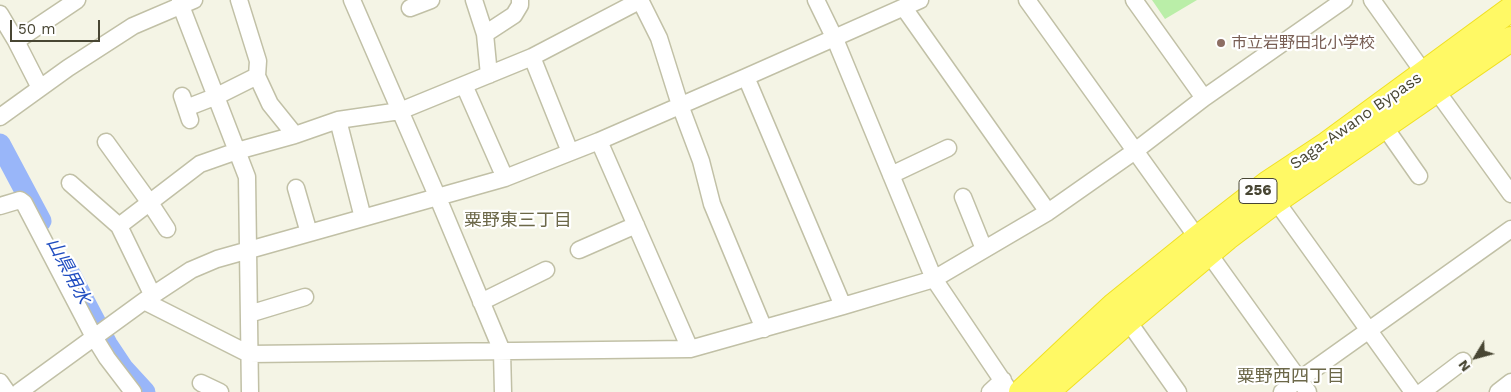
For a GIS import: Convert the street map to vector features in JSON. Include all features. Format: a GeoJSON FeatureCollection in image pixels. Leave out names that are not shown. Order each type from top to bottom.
{"type":"FeatureCollection","features":[{"type":"Feature","properties":{"kind":"highway","name":"Saga-Awano Bypass"},"geometry":{"type":"LineString","coordinates":[[1010,386],[1073,342],[1114,306],[1203,246],[1276,201],[1384,126],[1430,81],[1511,9]]}},
{"type":"Feature","properties":{"kind":"highway","name":"Saga-Awano Bypass"},"geometry":{"type":"LineString","coordinates":[[1047,392],[1128,321],[1268,183],[1327,144],[1430,81],[1511,39]]}},
{"type":"Feature","properties":{"kind":"street"},"geometry":{"type":"LineString","coordinates":[[16,40],[77,0]]}},
{"type":"Feature","properties":{"kind":"street"},"geometry":{"type":"LineString","coordinates":[[239,0],[258,61],[257,76],[270,104],[295,135]]}},
{"type":"Feature","properties":{"kind":"street"},"geometry":{"type":"LineString","coordinates":[[352,0],[502,351],[503,392]]}},
{"type":"Feature","properties":{"kind":"street"},"geometry":{"type":"LineString","coordinates":[[410,8],[431,0]]}},
{"type":"Feature","properties":{"kind":"street"},"geometry":{"type":"LineString","coordinates":[[474,0],[485,34],[489,74]]}},
{"type":"Feature","properties":{"kind":"street"},"geometry":{"type":"LineString","coordinates":[[485,34],[514,15],[520,5],[520,0]]}},
{"type":"Feature","properties":{"kind":"street"},"geometry":{"type":"LineString","coordinates":[[119,226],[200,164],[338,120],[400,111],[532,57],[640,0],[659,38],[680,105],[701,161],[712,204],[764,329]]}},
{"type":"Feature","properties":{"kind":"street"},"geometry":{"type":"LineString","coordinates":[[816,0],[835,39],[934,279],[1010,386],[990,392]]}},
{"type":"Feature","properties":{"kind":"street"},"geometry":{"type":"LineString","coordinates":[[19,392],[148,298],[191,270],[217,259],[505,178],[746,78],[920,0]]}},
{"type":"Feature","properties":{"kind":"street"},"geometry":{"type":"LineString","coordinates":[[1027,0],[1303,386]]}},
{"type":"Feature","properties":{"kind":"street"},"geometry":{"type":"LineString","coordinates":[[1134,0],[1204,98]]}},
{"type":"Feature","properties":{"kind":"street"},"geometry":{"type":"LineString","coordinates":[[70,183],[119,226],[148,298],[249,354],[690,349],[934,279],[1048,212],[1204,98],[1344,0]]}},
{"type":"Feature","properties":{"kind":"street"},"geometry":{"type":"LineString","coordinates":[[1372,0],[1511,194]]}},
{"type":"Feature","properties":{"kind":"street"},"geometry":{"type":"LineString","coordinates":[[0,117],[132,26],[185,2],[247,177],[250,392]]}},
{"type":"Feature","properties":{"kind":"street"},"geometry":{"type":"LineString","coordinates":[[904,8],[1048,212]]}},
{"type":"Feature","properties":{"kind":"street"},"geometry":{"type":"LineString","coordinates":[[0,14],[16,40],[40,88]]}},
{"type":"Feature","properties":{"kind":"street"},"geometry":{"type":"LineString","coordinates":[[532,57],[570,152]]}},
{"type":"Feature","properties":{"kind":"street"},"geometry":{"type":"LineString","coordinates":[[186,108],[217,96],[257,76]]}},
{"type":"Feature","properties":{"kind":"street"},"geometry":{"type":"LineString","coordinates":[[746,78],[843,306]]}},
{"type":"Feature","properties":{"kind":"street"},"geometry":{"type":"LineString","coordinates":[[464,85],[505,178]]}},
{"type":"Feature","properties":{"kind":"street"},"geometry":{"type":"LineString","coordinates":[[338,120],[363,218]]}},
{"type":"Feature","properties":{"kind":"street"},"geometry":{"type":"LineString","coordinates":[[1384,126],[1419,176]]}},
{"type":"Feature","properties":{"kind":"street"},"geometry":{"type":"LineString","coordinates":[[599,140],[690,349]]}},
{"type":"Feature","properties":{"kind":"street"},"geometry":{"type":"LineString","coordinates":[[106,142],[167,229]]}},
{"type":"Feature","properties":{"kind":"street"},"geometry":{"type":"LineString","coordinates":[[891,175],[948,148]]}},
{"type":"Feature","properties":{"kind":"street"},"geometry":{"type":"LineString","coordinates":[[296,188],[309,233]]}},
{"type":"Feature","properties":{"kind":"street"},"geometry":{"type":"LineString","coordinates":[[963,197],[984,249]]}},
{"type":"Feature","properties":{"kind":"street"},"geometry":{"type":"LineString","coordinates":[[0,206],[20,200],[24,203],[99,333],[107,358],[133,392]]}},
{"type":"Feature","properties":{"kind":"street"},"geometry":{"type":"LineString","coordinates":[[1276,201],[1413,392]]}},
{"type":"Feature","properties":{"kind":"street"},"geometry":{"type":"LineString","coordinates":[[578,250],[636,225]]}},
{"type":"Feature","properties":{"kind":"street"},"geometry":{"type":"LineString","coordinates":[[1282,392],[1303,386],[1368,330],[1511,229]]}},
{"type":"Feature","properties":{"kind":"street"},"geometry":{"type":"LineString","coordinates":[[481,302],[546,270]]}},
{"type":"Feature","properties":{"kind":"street"},"geometry":{"type":"LineString","coordinates":[[249,314],[305,297]]}},
{"type":"Feature","properties":{"kind":"street"},"geometry":{"type":"LineString","coordinates":[[1128,321],[1178,392]]}},
{"type":"Feature","properties":{"kind":"street"},"geometry":{"type":"LineString","coordinates":[[1422,392],[1463,361]]}},
{"type":"Feature","properties":{"kind":"street"},"geometry":{"type":"LineString","coordinates":[[0,382],[6,392]]}},
{"type":"Feature","properties":{"kind":"street"},"geometry":{"type":"LineString","coordinates":[[1498,392],[1511,382]]}},
{"type":"Feature","properties":{"kind":"street"},"geometry":{"type":"LineString","coordinates":[[201,383],[220,392]]}},
{"type":"Feature","properties":{"kind":"green space"},"geometry":{"type":"Polygon","coordinates":[[[1152,0],[1197,0],[1165,19],[1152,0]]]}},
{"type":"Feature","properties":{"kind":"waterway","name":"山県用水"},"geometry":{"type":"LineString","coordinates":[[0,144],[41,221]]}},
{"type":"Feature","properties":{"kind":"waterway","name":"山県用水"},"geometry":{"type":"LineString","coordinates":[[70,274],[107,344],[123,368],[145,392]]}},
{"type":"Feature","properties":{"kind":"place","name":"市立岩野田北小学校"},"geometry":{"type":"Point","coordinates":[1221,43]}},
{"type":"Feature","properties":{"kind":"district","name":"粟野東三丁目"},"geometry":{"type":"Point","coordinates":[518,221]}},
{"type":"Feature","properties":{"kind":"district","name":"粟野西四丁目"},"geometry":{"type":"Point","coordinates":[1291,377]}}]}
